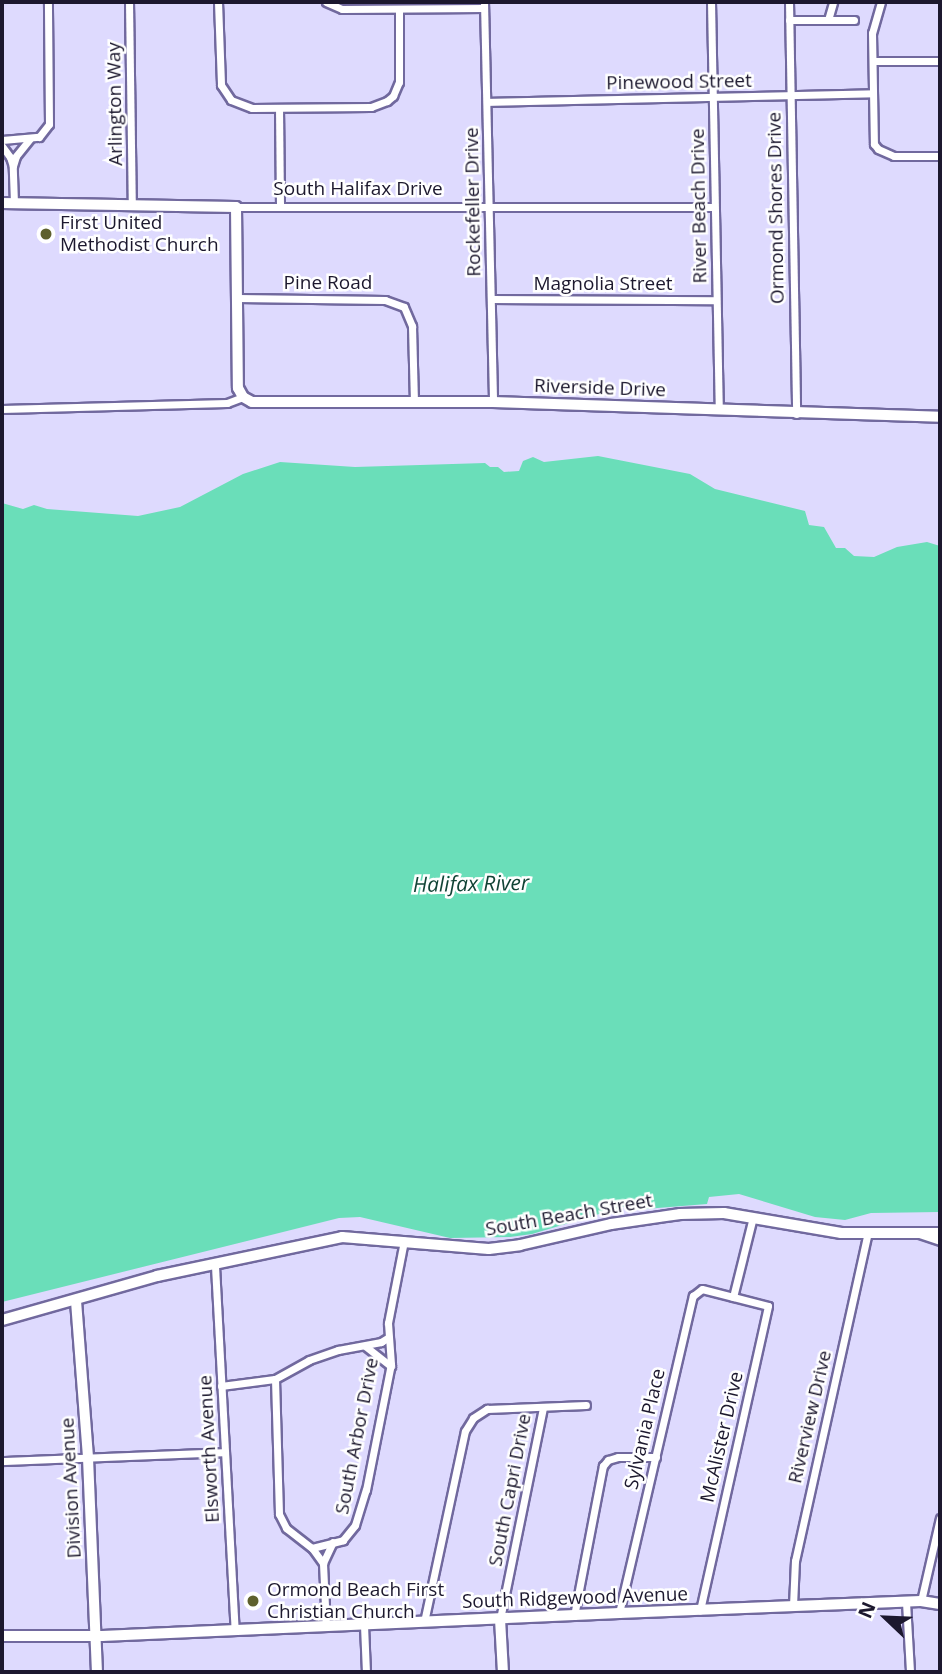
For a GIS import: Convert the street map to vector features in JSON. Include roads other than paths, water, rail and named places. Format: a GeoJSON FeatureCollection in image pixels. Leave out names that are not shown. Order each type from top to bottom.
{"type":"FeatureCollection","features":[{"type":"Feature","properties":{"kind":"street"},"geometry":{"type":"LineString","coordinates":[[13,166],[16,156],[30,139],[47,129],[51,116],[48,2]]}},
{"type":"Feature","properties":{"kind":"street","name":"Arlington Way"},"geometry":{"type":"LineString","coordinates":[[129,2],[132,206]]}},
{"type":"Feature","properties":{"kind":"street"},"geometry":{"type":"LineString","coordinates":[[218,2],[219,72],[225,94],[245,107],[371,107],[387,101],[393,96],[399,82],[398,9]]}},
{"type":"Feature","properties":{"kind":"street"},"geometry":{"type":"LineString","coordinates":[[326,2],[342,9],[484,5]]}},
{"type":"Feature","properties":{"kind":"street","name":"River Beach Drive"},"geometry":{"type":"LineString","coordinates":[[711,2],[719,409]]}},
{"type":"Feature","properties":{"kind":"street","name":"Ormond Shores Drive"},"geometry":{"type":"LineString","coordinates":[[789,2],[796,414]]}},
{"type":"Feature","properties":{"kind":"street"},"geometry":{"type":"LineString","coordinates":[[828,20],[833,2]]}},
{"type":"Feature","properties":{"kind":"street"},"geometry":{"type":"LineString","coordinates":[[881,2],[872,33],[874,144],[878,149],[894,156],[940,156]]}},
{"type":"Feature","properties":{"kind":"street","name":"Rockefeller Drive"},"geometry":{"type":"LineString","coordinates":[[484,5],[493,401]]}},
{"type":"Feature","properties":{"kind":"street"},"geometry":{"type":"LineString","coordinates":[[789,20],[854,20]]}},
{"type":"Feature","properties":{"kind":"street"},"geometry":{"type":"LineString","coordinates":[[874,61],[940,61]]}},
{"type":"Feature","properties":{"kind":"street","name":"Pinewood Street"},"geometry":{"type":"LineString","coordinates":[[486,102],[872,93]]}},
{"type":"Feature","properties":{"kind":"street"},"geometry":{"type":"LineString","coordinates":[[279,107],[280,205]]}},
{"type":"Feature","properties":{"kind":"street"},"geometry":{"type":"LineString","coordinates":[[2,140],[30,139]]}},
{"type":"Feature","properties":{"kind":"street"},"geometry":{"type":"LineString","coordinates":[[2,146],[13,166],[14,203]]}},
{"type":"Feature","properties":{"kind":"street","name":"South Halifax Drive"},"geometry":{"type":"LineString","coordinates":[[2,203],[236,207],[714,207]]}},
{"type":"Feature","properties":{"kind":"street"},"geometry":{"type":"LineString","coordinates":[[236,207],[238,388],[251,397]]}},
{"type":"Feature","properties":{"kind":"street","name":"Pine Road"},"geometry":{"type":"LineString","coordinates":[[238,298],[385,300],[404,307],[412,326],[414,401]]}},
{"type":"Feature","properties":{"kind":"street","name":"Magnolia Street"},"geometry":{"type":"LineString","coordinates":[[491,299],[716,300]]}},
{"type":"Feature","properties":{"kind":"street","name":"Riverside Drive"},"geometry":{"type":"LineString","coordinates":[[2,410],[228,403],[251,397],[493,401],[796,414],[940,417]]}},
{"type":"Feature","properties":{"kind":"street","name":"South Beach Street"},"geometry":{"type":"LineString","coordinates":[[2,1320],[157,1276],[215,1266],[342,1237],[404,1241],[447,1248],[489,1249],[680,1214],[753,1217],[780,1225],[867,1236],[940,1233]]}},
{"type":"Feature","properties":{"kind":"street"},"geometry":{"type":"LineString","coordinates":[[733,1297],[753,1217]]}},
{"type":"Feature","properties":{"kind":"street"},"geometry":{"type":"LineString","coordinates":[[918,1234],[940,1241]]}},
{"type":"Feature","properties":{"kind":"street","name":"Riverview Drive"},"geometry":{"type":"LineString","coordinates":[[793,1606],[795,1561],[867,1236]]}},
{"type":"Feature","properties":{"kind":"street","name":"South Arbor Drive"},"geometry":{"type":"LineString","coordinates":[[312,1548],[343,1540],[355,1525],[391,1366],[388,1323],[404,1241]]}},
{"type":"Feature","properties":{"kind":"street","name":"Elsworth Avenue"},"geometry":{"type":"LineString","coordinates":[[215,1266],[235,1630]]}},
{"type":"Feature","properties":{"kind":"street","name":"Sylvania Place"},"geometry":{"type":"LineString","coordinates":[[619,1613],[693,1296],[702,1289],[733,1297]]}},
{"type":"Feature","properties":{"kind":"street","name":"McAlister Drive"},"geometry":{"type":"LineString","coordinates":[[700,1610],[768,1306],[733,1297]]}},
{"type":"Feature","properties":{"kind":"street","name":"Division Avenue"},"geometry":{"type":"LineString","coordinates":[[76,1301],[88,1458],[97,1672]]}},
{"type":"Feature","properties":{"kind":"street"},"geometry":{"type":"LineString","coordinates":[[221,1386],[275,1379],[309,1360],[338,1350],[365,1346],[388,1337]]}},
{"type":"Feature","properties":{"kind":"street"},"geometry":{"type":"LineString","coordinates":[[365,1346],[391,1366]]}},
{"type":"Feature","properties":{"kind":"street"},"geometry":{"type":"LineString","coordinates":[[275,1379],[279,1514],[286,1528],[312,1548],[323,1563]]}},
{"type":"Feature","properties":{"kind":"street"},"geometry":{"type":"LineString","coordinates":[[424,1622],[465,1431],[473,1418],[487,1409],[586,1405]]}},
{"type":"Feature","properties":{"kind":"street","name":"South Capri Drive"},"geometry":{"type":"LineString","coordinates":[[500,1619],[543,1408]]}},
{"type":"Feature","properties":{"kind":"street"},"geometry":{"type":"LineString","coordinates":[[2,1461],[225,1452]]}},
{"type":"Feature","properties":{"kind":"street"},"geometry":{"type":"LineString","coordinates":[[574,1616],[603,1466],[608,1460],[618,1457],[656,1457]]}},
{"type":"Feature","properties":{"kind":"street"},"geometry":{"type":"LineString","coordinates":[[921,1601],[940,1518]]}},
{"type":"Feature","properties":{"kind":"street","name":"South Arbor Drive"},"geometry":{"type":"LineString","coordinates":[[326,1627],[323,1563],[333,1542]]}},
{"type":"Feature","properties":{"kind":"street"},"geometry":{"type":"LineString","coordinates":[[906,1602],[910,1672]]}},
{"type":"Feature","properties":{"kind":"street","name":"South Ridgewood Avenue"},"geometry":{"type":"LineString","coordinates":[[2,1636],[95,1636],[939,1602]]}},
{"type":"Feature","properties":{"kind":"street"},"geometry":{"type":"LineString","coordinates":[[500,1619],[503,1672]]}},
{"type":"Feature","properties":{"kind":"street"},"geometry":{"type":"LineString","coordinates":[[364,1625],[366,1672]]}},
{"type":"Feature","properties":{"kind":"water","name":"Halifax River"},"geometry":{"type":"Polygon","coordinates":[[[598,456],[690,474],[715,489],[805,511],[809,525],[824,527],[836,548],[845,548],[854,556],[874,557],[897,547],[927,542],[940,546],[940,1212],[871,1213],[845,1220],[815,1217],[739,1194],[709,1197],[707,1204],[633,1210],[626,1206],[532,1234],[450,1238],[360,1217],[339,1218],[2,1302],[2,503],[23,509],[34,505],[47,509],[138,516],[180,507],[243,474],[280,462],[355,467],[485,463],[504,472],[519,471],[523,461],[533,457],[544,462],[598,456]]]}},
{"type":"Feature","properties":{"kind":"place","name":"First United Methodist Church"},"geometry":{"type":"Point","coordinates":[46,234]}},
{"type":"Feature","properties":{"kind":"place","name":"Ormond Beach First Christian Church"},"geometry":{"type":"Point","coordinates":[253,1601]}}]}
